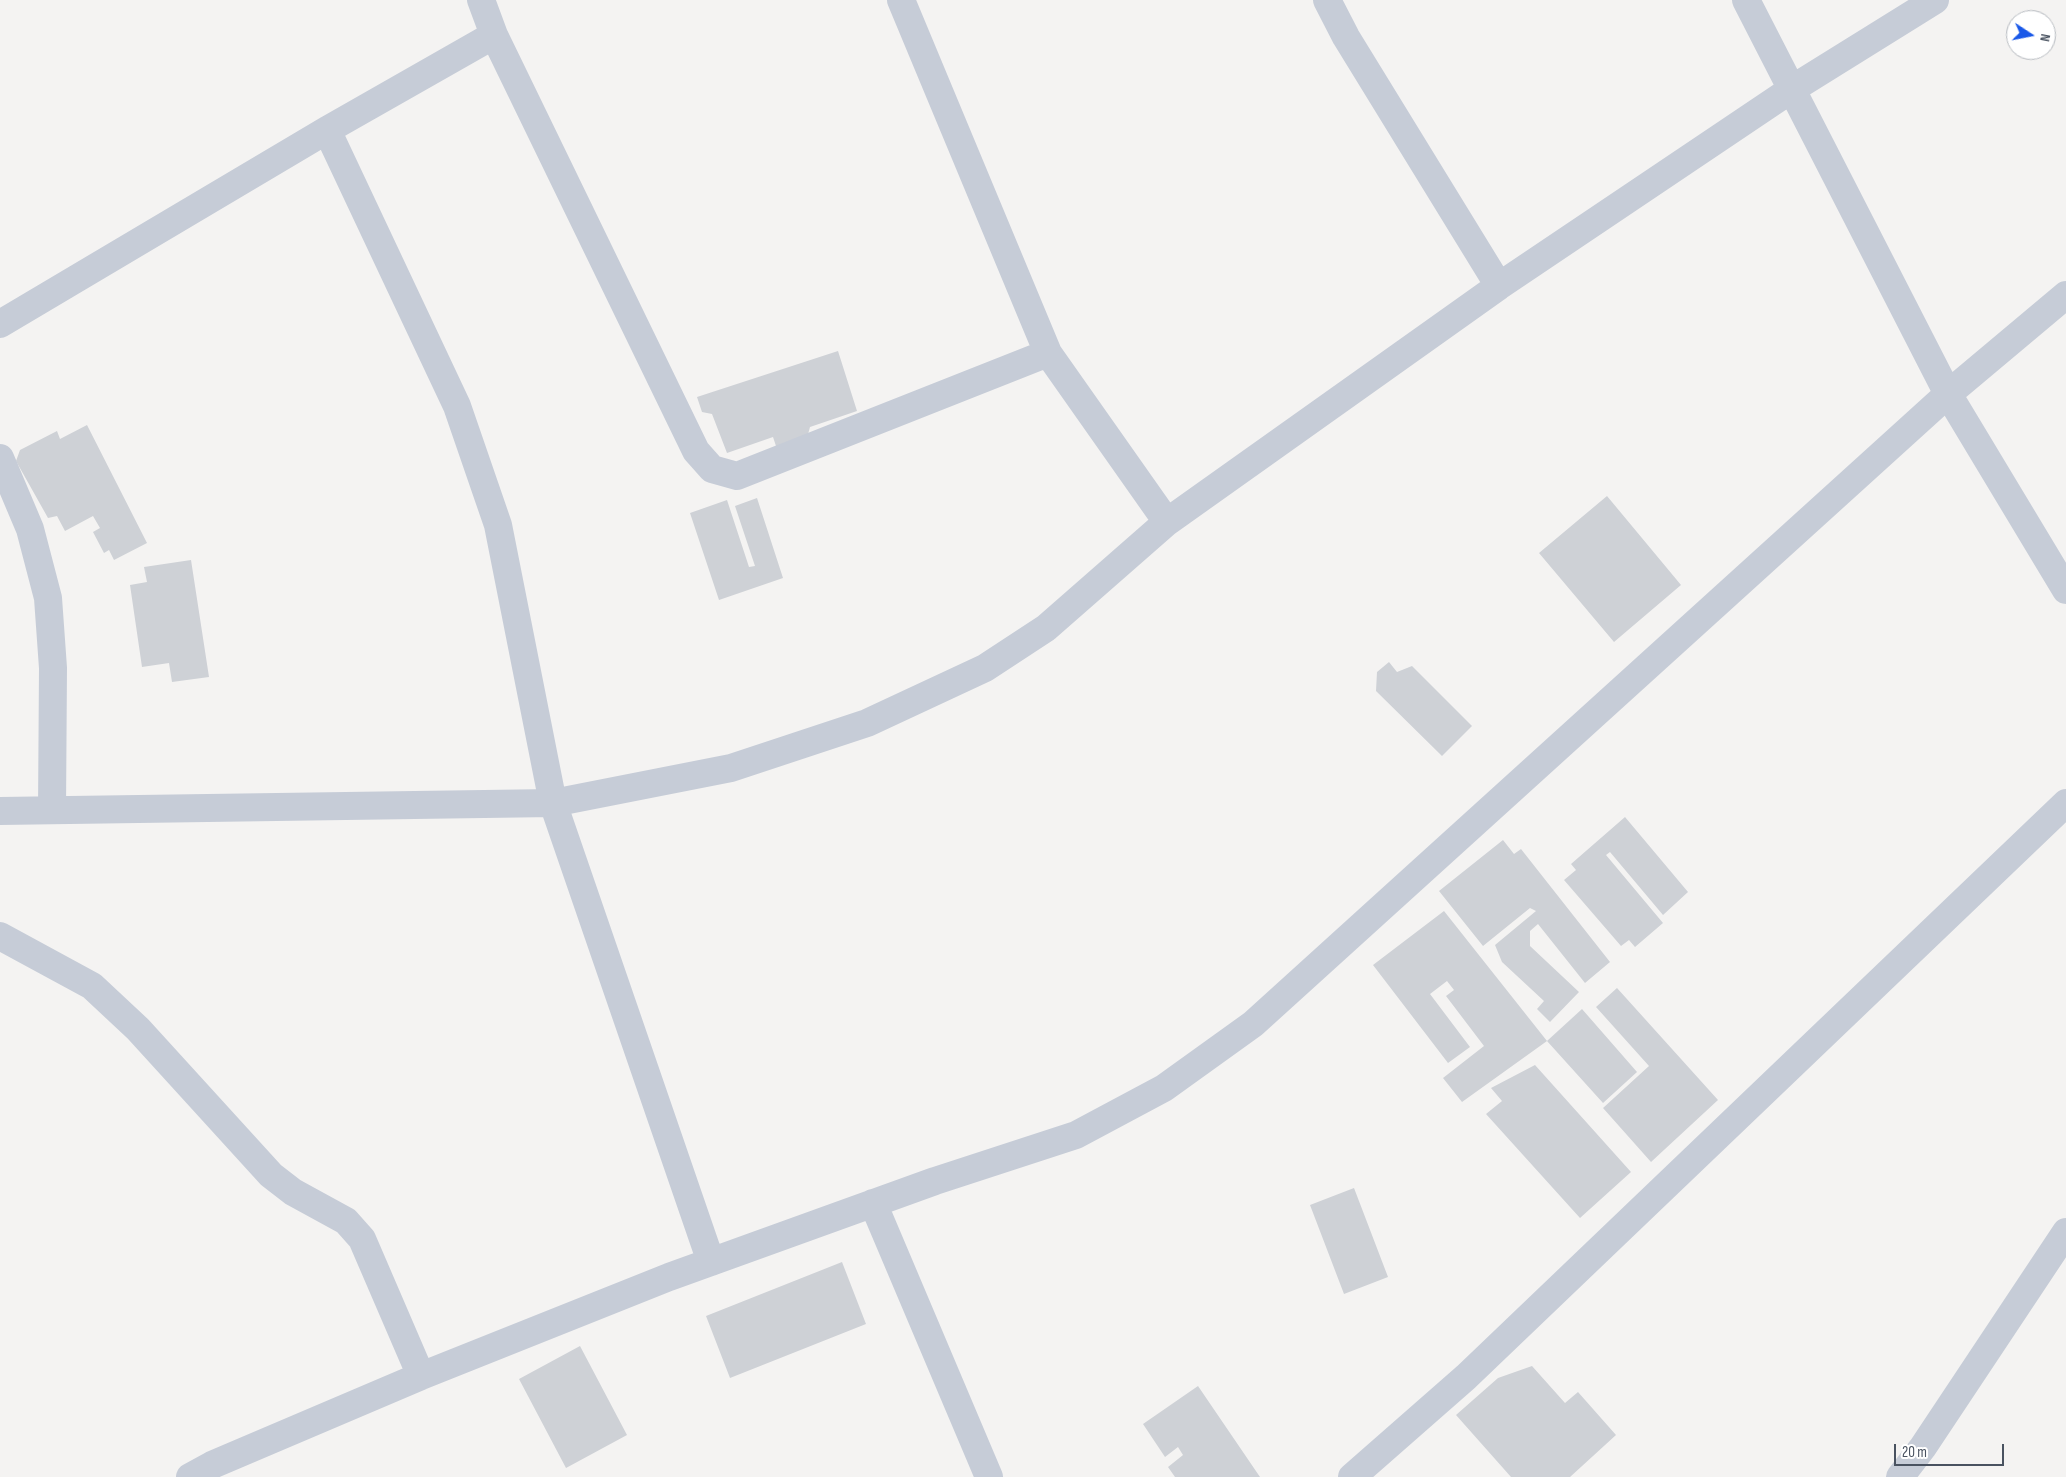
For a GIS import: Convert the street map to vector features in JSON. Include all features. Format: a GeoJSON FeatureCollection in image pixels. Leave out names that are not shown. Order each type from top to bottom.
{"type":"FeatureCollection","features":[{"type":"Feature","properties":{"kind":"street"},"geometry":{"type":"LineString","coordinates":[[482,0],[494,35],[696,451],[712,469],[737,476],[1048,354]]}},
{"type":"Feature","properties":{"kind":"street"},"geometry":{"type":"LineString","coordinates":[[900,0],[1048,354],[1167,522]]}},
{"type":"Feature","properties":{"kind":"street"},"geometry":{"type":"LineString","coordinates":[[1327,0],[1346,37],[1499,286]]}},
{"type":"Feature","properties":{"kind":"street"},"geometry":{"type":"LineString","coordinates":[[1746,0],[1948,394],[2066,590]]}},
{"type":"Feature","properties":{"kind":"street"},"geometry":{"type":"LineString","coordinates":[[0,811],[553,803],[731,768],[867,722],[984,668],[1046,628],[1167,522],[1499,286],[1792,88],[1935,0]]}},
{"type":"Feature","properties":{"kind":"street"},"geometry":{"type":"LineString","coordinates":[[0,324],[327,130],[494,35]]}},
{"type":"Feature","properties":{"kind":"street"},"geometry":{"type":"LineString","coordinates":[[327,130],[457,406],[498,525],[553,803],[712,1262]]}},
{"type":"Feature","properties":{"kind":"street"},"geometry":{"type":"LineString","coordinates":[[190,1477],[212,1465],[421,1376],[712,1262],[873,1203],[1076,1135],[1164,1088],[1253,1024],[1948,394],[2066,295]]}},
{"type":"Feature","properties":{"kind":"street"},"geometry":{"type":"LineString","coordinates":[[0,458],[30,529],[48,598],[53,668],[52,810]]}},
{"type":"Feature","properties":{"kind":"street"},"geometry":{"type":"LineString","coordinates":[[1352,1477],[1466,1377],[2066,802]]}},
{"type":"Feature","properties":{"kind":"street"},"geometry":{"type":"LineString","coordinates":[[0,936],[92,986],[138,1029],[271,1175],[293,1192],[346,1222],[362,1239],[421,1376]]}},
{"type":"Feature","properties":{"kind":"street"},"geometry":{"type":"LineString","coordinates":[[873,1203],[989,1477]]}},
{"type":"Feature","properties":{"kind":"street"},"geometry":{"type":"LineString","coordinates":[[1900,1477],[1923,1447],[2066,1232]]}},
{"type":"Feature","properties":{"kind":"building"},"geometry":{"type":"Polygon","coordinates":[[[838,351],[857,411],[810,427],[807,438],[777,449],[773,437],[727,453],[712,414],[702,412],[697,397],[838,351]]]}},
{"type":"Feature","properties":{"kind":"building"},"geometry":{"type":"Polygon","coordinates":[[[87,425],[147,543],[114,560],[109,550],[104,553],[93,532],[100,528],[93,516],[65,531],[57,516],[48,518],[16,461],[20,450],[57,431],[60,439],[87,425]]]}},
{"type":"Feature","properties":{"kind":"building"},"geometry":{"type":"Polygon","coordinates":[[[1607,496],[1681,585],[1614,642],[1539,553],[1607,496]]]}},
{"type":"Feature","properties":{"kind":"building"},"geometry":{"type":"Polygon","coordinates":[[[757,498],[783,578],[719,600],[690,513],[727,500],[749,567],[755,566],[735,506],[757,498]]]}},
{"type":"Feature","properties":{"kind":"building"},"geometry":{"type":"Polygon","coordinates":[[[191,560],[209,677],[172,682],[169,663],[142,667],[130,585],[147,582],[144,567],[191,560]]]}},
{"type":"Feature","properties":{"kind":"building"},"geometry":{"type":"Polygon","coordinates":[[[1389,662],[1397,672],[1412,666],[1472,726],[1442,756],[1376,691],[1377,672],[1389,662]]]}},
{"type":"Feature","properties":{"kind":"building"},"geometry":{"type":"Polygon","coordinates":[[[1625,817],[1688,892],[1663,915],[1610,852],[1606,855],[1663,923],[1635,947],[1629,940],[1621,946],[1564,880],[1576,870],[1571,864],[1625,817]]]}},
{"type":"Feature","properties":{"kind":"building"},"geometry":{"type":"Polygon","coordinates":[[[1503,840],[1514,854],[1521,849],[1610,962],[1585,983],[1538,924],[1530,931],[1530,946],[1579,992],[1550,1022],[1537,1009],[1544,1001],[1502,962],[1495,945],[1536,911],[1530,908],[1483,946],[1439,891],[1503,840]]]}},
{"type":"Feature","properties":{"kind":"building"},"geometry":{"type":"Polygon","coordinates":[[[1444,911],[1547,1041],[1462,1102],[1443,1078],[1484,1046],[1446,996],[1454,990],[1447,981],[1430,994],[1470,1047],[1448,1063],[1373,965],[1444,911]]]}},
{"type":"Feature","properties":{"kind":"building"},"geometry":{"type":"Polygon","coordinates":[[[1617,988],[1718,1100],[1651,1162],[1603,1108],[1649,1066],[1596,1007],[1617,988]]]}},
{"type":"Feature","properties":{"kind":"building"},"geometry":{"type":"Polygon","coordinates":[[[1582,1009],[1637,1072],[1603,1103],[1547,1041],[1582,1009]]]}},
{"type":"Feature","properties":{"kind":"building"},"geometry":{"type":"Polygon","coordinates":[[[1535,1065],[1631,1172],[1580,1218],[1486,1114],[1502,1101],[1491,1088],[1535,1065]]]}},
{"type":"Feature","properties":{"kind":"building"},"geometry":{"type":"Polygon","coordinates":[[[1354,1188],[1388,1277],[1344,1294],[1310,1205],[1354,1188]]]}},
{"type":"Feature","properties":{"kind":"building"},"geometry":{"type":"Polygon","coordinates":[[[842,1262],[866,1324],[730,1378],[706,1316],[842,1262]]]}},
{"type":"Feature","properties":{"kind":"building"},"geometry":{"type":"Polygon","coordinates":[[[580,1346],[627,1435],[566,1468],[519,1379],[580,1346]]]}},
{"type":"Feature","properties":{"kind":"building"},"geometry":{"type":"Polygon","coordinates":[[[1532,1366],[1565,1403],[1578,1392],[1616,1435],[1570,1477],[1511,1477],[1456,1415],[1498,1378],[1532,1366]]]}},
{"type":"Feature","properties":{"kind":"building"},"geometry":{"type":"Polygon","coordinates":[[[1198,1386],[1260,1477],[1175,1477],[1168,1467],[1183,1455],[1178,1447],[1165,1457],[1143,1424],[1198,1386]]]}}]}
